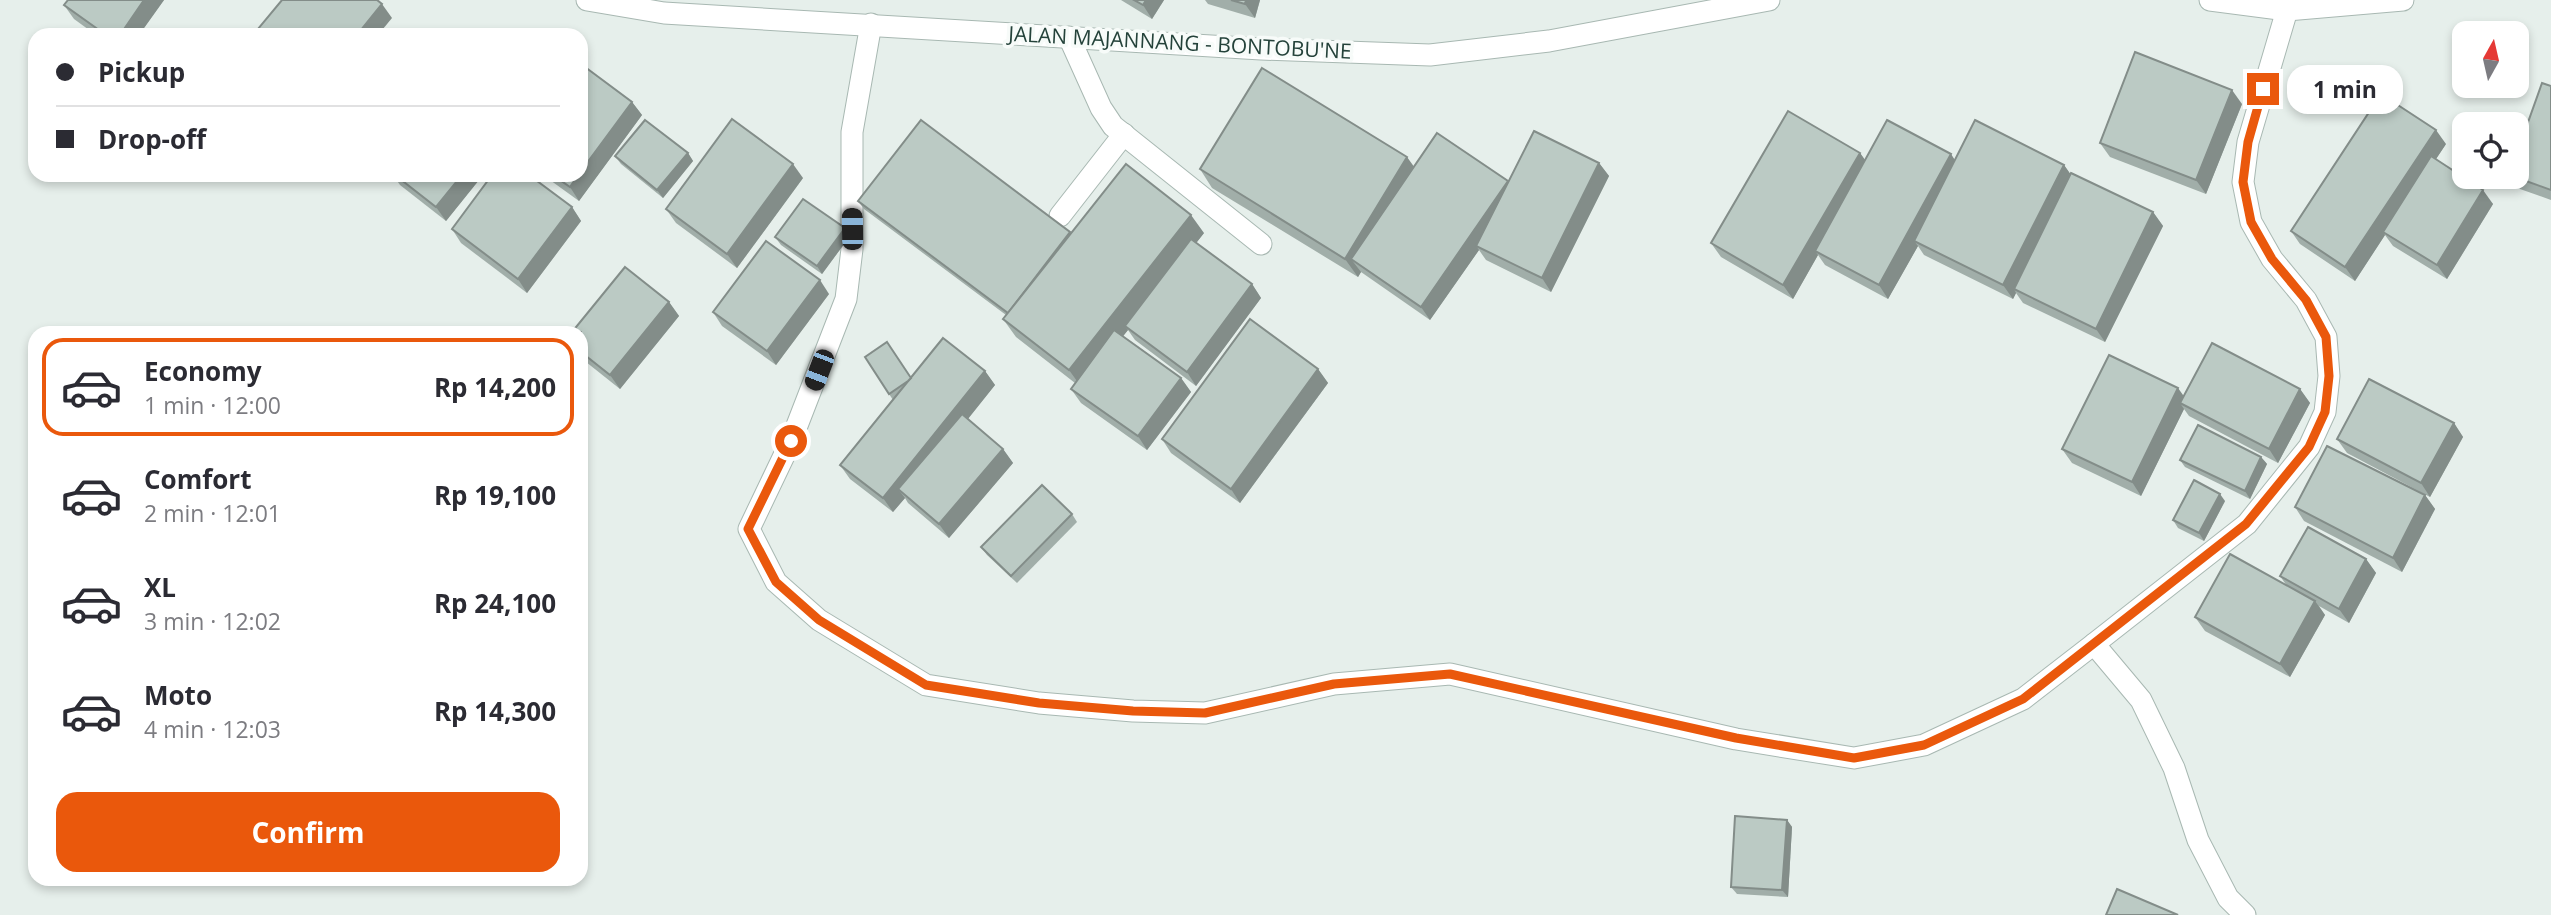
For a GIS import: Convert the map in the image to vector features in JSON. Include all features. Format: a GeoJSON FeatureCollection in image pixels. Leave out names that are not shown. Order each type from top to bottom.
{"type":"FeatureCollection","features":[{"type":"Feature","properties":{"kind":"street","name":"JALAN MAJANNANG - BONTOBU'NE"},"geometry":{"type":"LineString","coordinates":[[587,0],[664,13],[1430,55],[1549,41],[1769,0]]}},
{"type":"Feature","properties":{"kind":"street"},"geometry":{"type":"LineString","coordinates":[[2210,0],[2287,10],[2403,0]]}},
{"type":"Feature","properties":{"kind":"street"},"geometry":{"type":"LineString","coordinates":[[871,24],[852,132],[852,249],[846,299],[791,441],[748,529],[776,582],[811,613],[926,685],[1039,703],[1133,711],[1205,713],[1334,684],[1450,674],[1723,736],[1854,758],[1924,745],[2023,699],[2246,524],[2309,447],[2325,412],[2329,376],[2326,337],[2306,300],[2272,259],[2251,222],[2243,182],[2248,142],[2287,10]]}},
{"type":"Feature","properties":{"kind":"street"},"geometry":{"type":"LineString","coordinates":[[1069,37],[1101,108],[1113,126],[1261,244]]}},
{"type":"Feature","properties":{"kind":"street"},"geometry":{"type":"LineString","coordinates":[[1060,216],[1124,134]]}},
{"type":"Feature","properties":{"kind":"street"},"geometry":{"type":"LineString","coordinates":[[2094,644],[2141,700],[2174,768],[2198,841],[2228,898],[2245,915]]}},
{"type":"Feature","properties":{"kind":"building"},"geometry":{"type":"Polygon","coordinates":[[[68,0],[144,0],[125,28],[96,28],[64,5],[68,0]]]}},
{"type":"Feature","properties":{"kind":"building"},"geometry":{"type":"Polygon","coordinates":[[[282,0],[377,0],[382,4],[363,28],[259,28],[282,0]]]}},
{"type":"Feature","properties":{"kind":"building"},"geometry":{"type":"Polygon","coordinates":[[[2135,52],[2232,90],[2196,180],[2100,143],[2135,52]]]}},
{"type":"Feature","properties":{"kind":"building"},"geometry":{"type":"Polygon","coordinates":[[[1262,68],[1407,157],[1345,259],[1200,169],[1262,68]]]}},
{"type":"Feature","properties":{"kind":"building"},"geometry":{"type":"Polygon","coordinates":[[[588,69],[632,102],[588,162],[588,69]]]}},
{"type":"Feature","properties":{"kind":"building"},"geometry":{"type":"Polygon","coordinates":[[[2542,83],[2551,86],[2551,190],[2529,182],[2529,120],[2542,83]]]}},
{"type":"Feature","properties":{"kind":"building"},"geometry":{"type":"Polygon","coordinates":[[[2381,94],[2436,130],[2345,267],[2291,231],[2381,94]]]}},
{"type":"Feature","properties":{"kind":"building"},"geometry":{"type":"Polygon","coordinates":[[[1788,111],[1860,153],[1783,285],[1711,243],[1788,111]]]}},
{"type":"Feature","properties":{"kind":"building"},"geometry":{"type":"Polygon","coordinates":[[[732,119],[793,164],[727,254],[666,209],[732,119]]]}},
{"type":"Feature","properties":{"kind":"building"},"geometry":{"type":"Polygon","coordinates":[[[645,120],[688,153],[657,190],[615,156],[645,120]]]}},
{"type":"Feature","properties":{"kind":"building"},"geometry":{"type":"Polygon","coordinates":[[[921,120],[1070,232],[1008,313],[858,201],[921,120]]]}},
{"type":"Feature","properties":{"kind":"building"},"geometry":{"type":"Polygon","coordinates":[[[1887,120],[1951,154],[1879,285],[1815,251],[1887,120]]]}},
{"type":"Feature","properties":{"kind":"building"},"geometry":{"type":"Polygon","coordinates":[[[1975,120],[2064,165],[2003,285],[1914,241],[1975,120]]]}},
{"type":"Feature","properties":{"kind":"building"},"geometry":{"type":"Polygon","coordinates":[[[1534,131],[1599,163],[1542,278],[1476,246],[1534,131]]]}},
{"type":"Feature","properties":{"kind":"building"},"geometry":{"type":"Polygon","coordinates":[[[1437,133],[1508,181],[1421,307],[1351,259],[1437,133]]]}},
{"type":"Feature","properties":{"kind":"building"},"geometry":{"type":"Polygon","coordinates":[[[2431,156],[2452,170],[2452,189],[2483,190],[2437,265],[2383,232],[2431,156]]]}},
{"type":"Feature","properties":{"kind":"building"},"geometry":{"type":"Polygon","coordinates":[[[1126,164],[1191,215],[1069,370],[1003,319],[1126,164]]]}},
{"type":"Feature","properties":{"kind":"building"},"geometry":{"type":"Polygon","coordinates":[[[2071,173],[2153,212],[2096,329],[2014,289],[2071,173]]]}},
{"type":"Feature","properties":{"kind":"building"},"geometry":{"type":"Polygon","coordinates":[[[404,182],[456,182],[436,207],[404,182]]]}},
{"type":"Feature","properties":{"kind":"building"},"geometry":{"type":"Polygon","coordinates":[[[487,182],[538,182],[572,207],[518,279],[452,229],[487,182]]]}},
{"type":"Feature","properties":{"kind":"building"},"geometry":{"type":"Polygon","coordinates":[[[803,199],[845,228],[817,266],[775,237],[803,199]]]}},
{"type":"Feature","properties":{"kind":"building"},"geometry":{"type":"Polygon","coordinates":[[[1191,239],[1252,284],[1187,372],[1125,326],[1191,239]]]}},
{"type":"Feature","properties":{"kind":"building"},"geometry":{"type":"Polygon","coordinates":[[[766,241],[820,280],[767,351],[713,312],[766,241]]]}},
{"type":"Feature","properties":{"kind":"building"},"geometry":{"type":"Polygon","coordinates":[[[625,267],[669,302],[610,375],[588,358],[588,326],[577,326],[625,267]]]}},
{"type":"Feature","properties":{"kind":"building"},"geometry":{"type":"Polygon","coordinates":[[[1250,319],[1318,369],[1231,489],[1162,439],[1250,319]]]}},
{"type":"Feature","properties":{"kind":"building"},"geometry":{"type":"Polygon","coordinates":[[[1114,330],[1181,378],[1138,436],[1071,389],[1114,330]]]}},
{"type":"Feature","properties":{"kind":"building"},"geometry":{"type":"Polygon","coordinates":[[[943,338],[985,371],[883,498],[840,465],[943,338]]]}},
{"type":"Feature","properties":{"kind":"building"},"geometry":{"type":"Polygon","coordinates":[[[887,342],[911,378],[889,394],[865,357],[887,342]]]}},
{"type":"Feature","properties":{"kind":"building"},"geometry":{"type":"Polygon","coordinates":[[[2212,343],[2300,389],[2269,449],[2180,403],[2212,343]]]}},
{"type":"Feature","properties":{"kind":"building"},"geometry":{"type":"Polygon","coordinates":[[[2109,355],[2178,388],[2132,482],[2062,449],[2109,355]]]}},
{"type":"Feature","properties":{"kind":"building"},"geometry":{"type":"Polygon","coordinates":[[[2369,379],[2454,423],[2421,483],[2337,439],[2369,379]]]}},
{"type":"Feature","properties":{"kind":"building"},"geometry":{"type":"Polygon","coordinates":[[[962,414],[1003,449],[939,524],[898,489],[962,414]]]}},
{"type":"Feature","properties":{"kind":"building"},"geometry":{"type":"Polygon","coordinates":[[[2198,425],[2261,457],[2245,491],[2180,460],[2198,425]]]}},
{"type":"Feature","properties":{"kind":"building"},"geometry":{"type":"Polygon","coordinates":[[[2327,446],[2425,495],[2393,558],[2295,507],[2327,446]]]}},
{"type":"Feature","properties":{"kind":"building"},"geometry":{"type":"Polygon","coordinates":[[[2194,480],[2220,494],[2199,533],[2173,520],[2194,480]]]}},
{"type":"Feature","properties":{"kind":"building"},"geometry":{"type":"Polygon","coordinates":[[[1042,485],[1072,514],[1011,576],[981,547],[1042,485]]]}},
{"type":"Feature","properties":{"kind":"building"},"geometry":{"type":"Polygon","coordinates":[[[2308,527],[2366,559],[2339,609],[2280,576],[2308,527]]]}},
{"type":"Feature","properties":{"kind":"building"},"geometry":{"type":"Polygon","coordinates":[[[2230,554],[2315,601],[2280,664],[2195,617],[2230,554]]]}},
{"type":"Feature","properties":{"kind":"building"},"geometry":{"type":"Polygon","coordinates":[[[1735,816],[1787,820],[1782,890],[1731,887],[1735,816]]]}},
{"type":"Feature","properties":{"kind":"building"},"geometry":{"type":"Polygon","coordinates":[[[2117,889],[2178,915],[2106,915],[2117,889]]]}},
{"type":"Feature","properties":{"kind":"route"},"geometry":{"type":"LineString","coordinates":[[791,441],[748,529],[776,582],[819,620],[926,685],[1039,703],[1133,711],[1205,713],[1334,684],[1450,674],[1736,738],[1854,758],[1924,745],[2023,699],[2246,524],[2309,447],[2325,412],[2329,376],[2326,337],[2306,300],[2272,259],[2251,222],[2243,182],[2248,142],[2263,89]]}}]}
